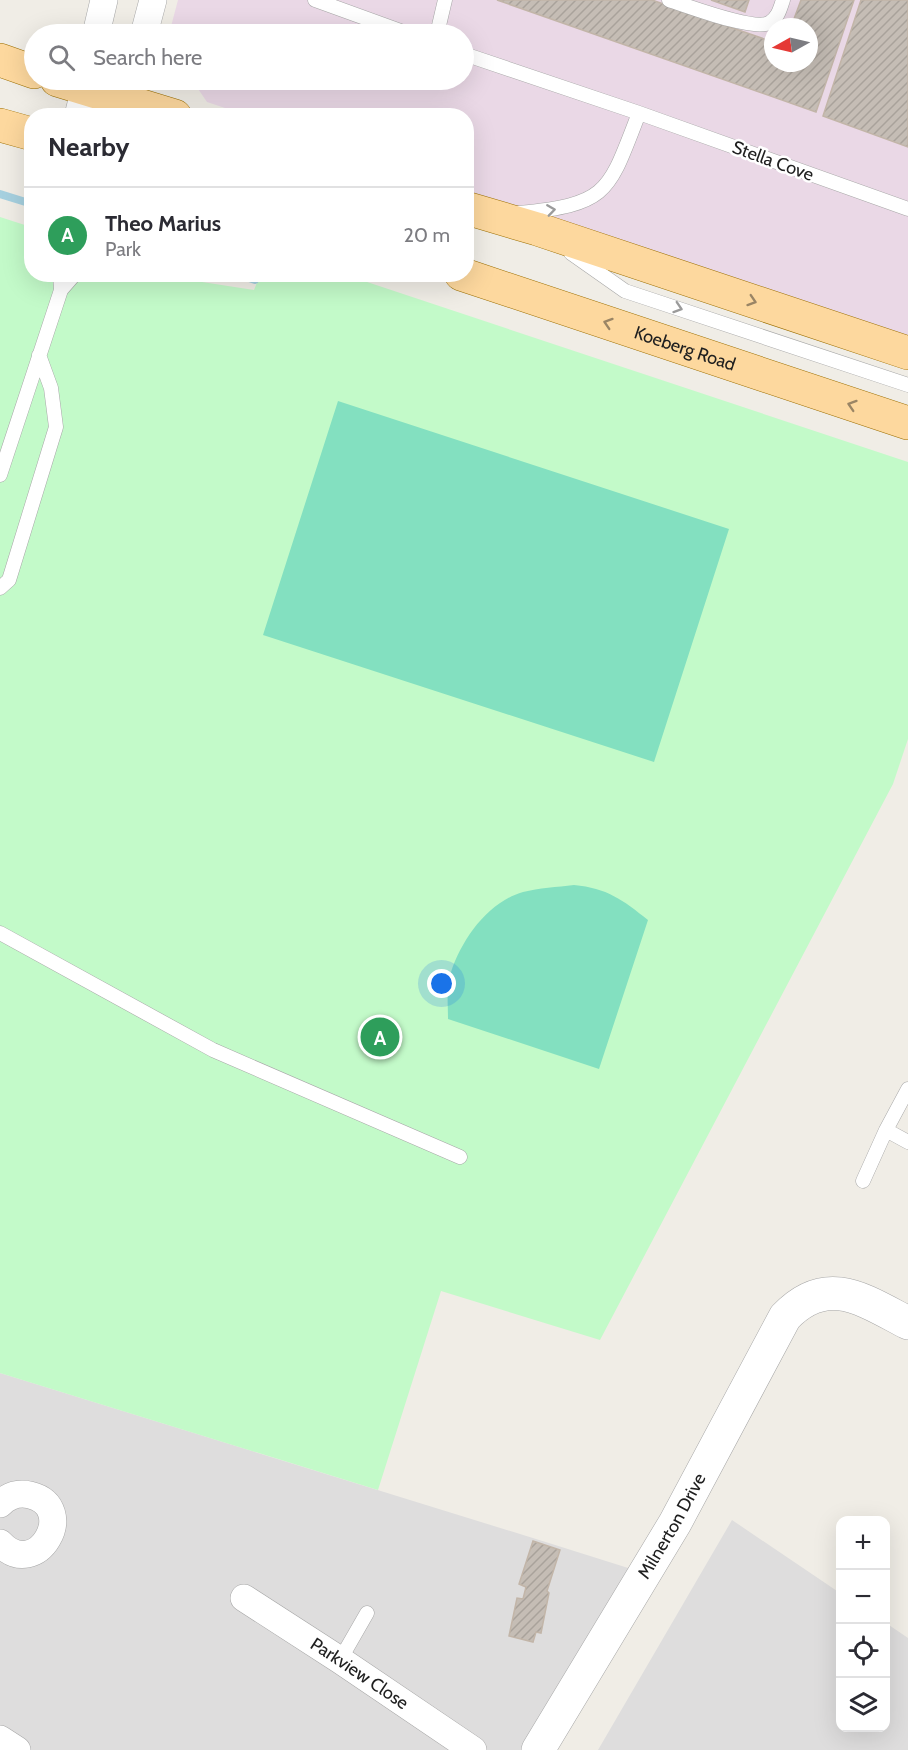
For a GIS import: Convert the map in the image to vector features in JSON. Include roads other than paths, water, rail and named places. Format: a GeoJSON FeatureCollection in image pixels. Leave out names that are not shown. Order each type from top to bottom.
{"type":"FeatureCollection","features":[{"type":"Feature","properties":{"kind":"main road"},"geometry":{"type":"LineString","coordinates":[[0,60],[24,68]]}},
{"type":"Feature","properties":{"kind":"main road"},"geometry":{"type":"LineString","coordinates":[[77,91],[129,99],[153,108]]}},
{"type":"Feature","properties":{"kind":"main road"},"geometry":{"type":"LineString","coordinates":[[0,125],[24,132]]}},
{"type":"Feature","properties":{"kind":"main road"},"geometry":{"type":"LineString","coordinates":[[480,212],[908,353]]}},
{"type":"Feature","properties":{"kind":"main road","name":"Koeberg Road"},"geometry":{"type":"LineString","coordinates":[[474,278],[908,423]]}},
{"type":"Feature","properties":{"kind":"street"},"geometry":{"type":"LineString","coordinates":[[98,24],[104,0]]}},
{"type":"Feature","properties":{"kind":"street"},"geometry":{"type":"LineString","coordinates":[[147,24],[153,0]]}},
{"type":"Feature","properties":{"kind":"street","name":"Milnerton Drive"},"geometry":{"type":"LineString","coordinates":[[538,1750],[675,1523],[781,1324],[794,1308],[821,1294],[837,1292],[870,1303],[908,1323]]}},
{"type":"Feature","properties":{"kind":"street"},"geometry":{"type":"LineString","coordinates":[[0,1544],[10,1552],[31,1553],[48,1541],[52,1531],[50,1510],[44,1502],[25,1493],[14,1494],[2,1500]]}},
{"type":"Feature","properties":{"kind":"street","name":"Parkview Close"},"geometry":{"type":"LineString","coordinates":[[244,1598],[473,1750]]}},
{"type":"Feature","properties":{"kind":"street"},"geometry":{"type":"LineString","coordinates":[[0,1739],[17,1750]]}},
{"type":"Feature","properties":{"kind":"lane"},"geometry":{"type":"LineString","coordinates":[[315,0],[381,24]]}},
{"type":"Feature","properties":{"kind":"lane"},"geometry":{"type":"LineString","coordinates":[[439,24],[445,0]]}},
{"type":"Feature","properties":{"kind":"lane"},"geometry":{"type":"LineString","coordinates":[[669,0],[734,20],[764,25],[772,22],[779,14],[783,0]]}},
{"type":"Feature","properties":{"kind":"lane","name":"Stella Cove"},"geometry":{"type":"LineString","coordinates":[[474,57],[639,113],[908,209]]}},
{"type":"Feature","properties":{"kind":"lane"},"geometry":{"type":"LineString","coordinates":[[480,212],[559,209],[580,204],[596,195],[617,170],[639,113]]}},
{"type":"Feature","properties":{"kind":"lane"},"geometry":{"type":"LineString","coordinates":[[537,229],[625,291],[908,385]]}},
{"type":"Feature","properties":{"kind":"lane"},"geometry":{"type":"LineString","coordinates":[[0,476],[61,290],[60,282]]}},
{"type":"Feature","properties":{"kind":"lane"},"geometry":{"type":"LineString","coordinates":[[61,290],[68,282]]}},
{"type":"Feature","properties":{"kind":"lane"},"geometry":{"type":"LineString","coordinates":[[0,588],[9,580],[56,427],[51,388],[39,355]]}},
{"type":"Feature","properties":{"kind":"lane"},"geometry":{"type":"LineString","coordinates":[[0,933],[213,1050],[460,1156]]}},
{"type":"Feature","properties":{"kind":"lane"},"geometry":{"type":"LineString","coordinates":[[863,1182],[886,1130],[908,1089]]}},
{"type":"Feature","properties":{"kind":"lane"},"geometry":{"type":"LineString","coordinates":[[886,1130],[908,1142]]}},
{"type":"Feature","properties":{"kind":"lane"},"geometry":{"type":"LineString","coordinates":[[340,1660],[367,1613]]}},
{"type":"Feature","properties":{"kind":"waterway"},"geometry":{"type":"LineString","coordinates":[[0,194],[24,202]]}},
{"type":"Feature","properties":{"kind":"place","name":"Theo Marius"},"geometry":{"type":"Point","coordinates":[380,1037]}}]}
